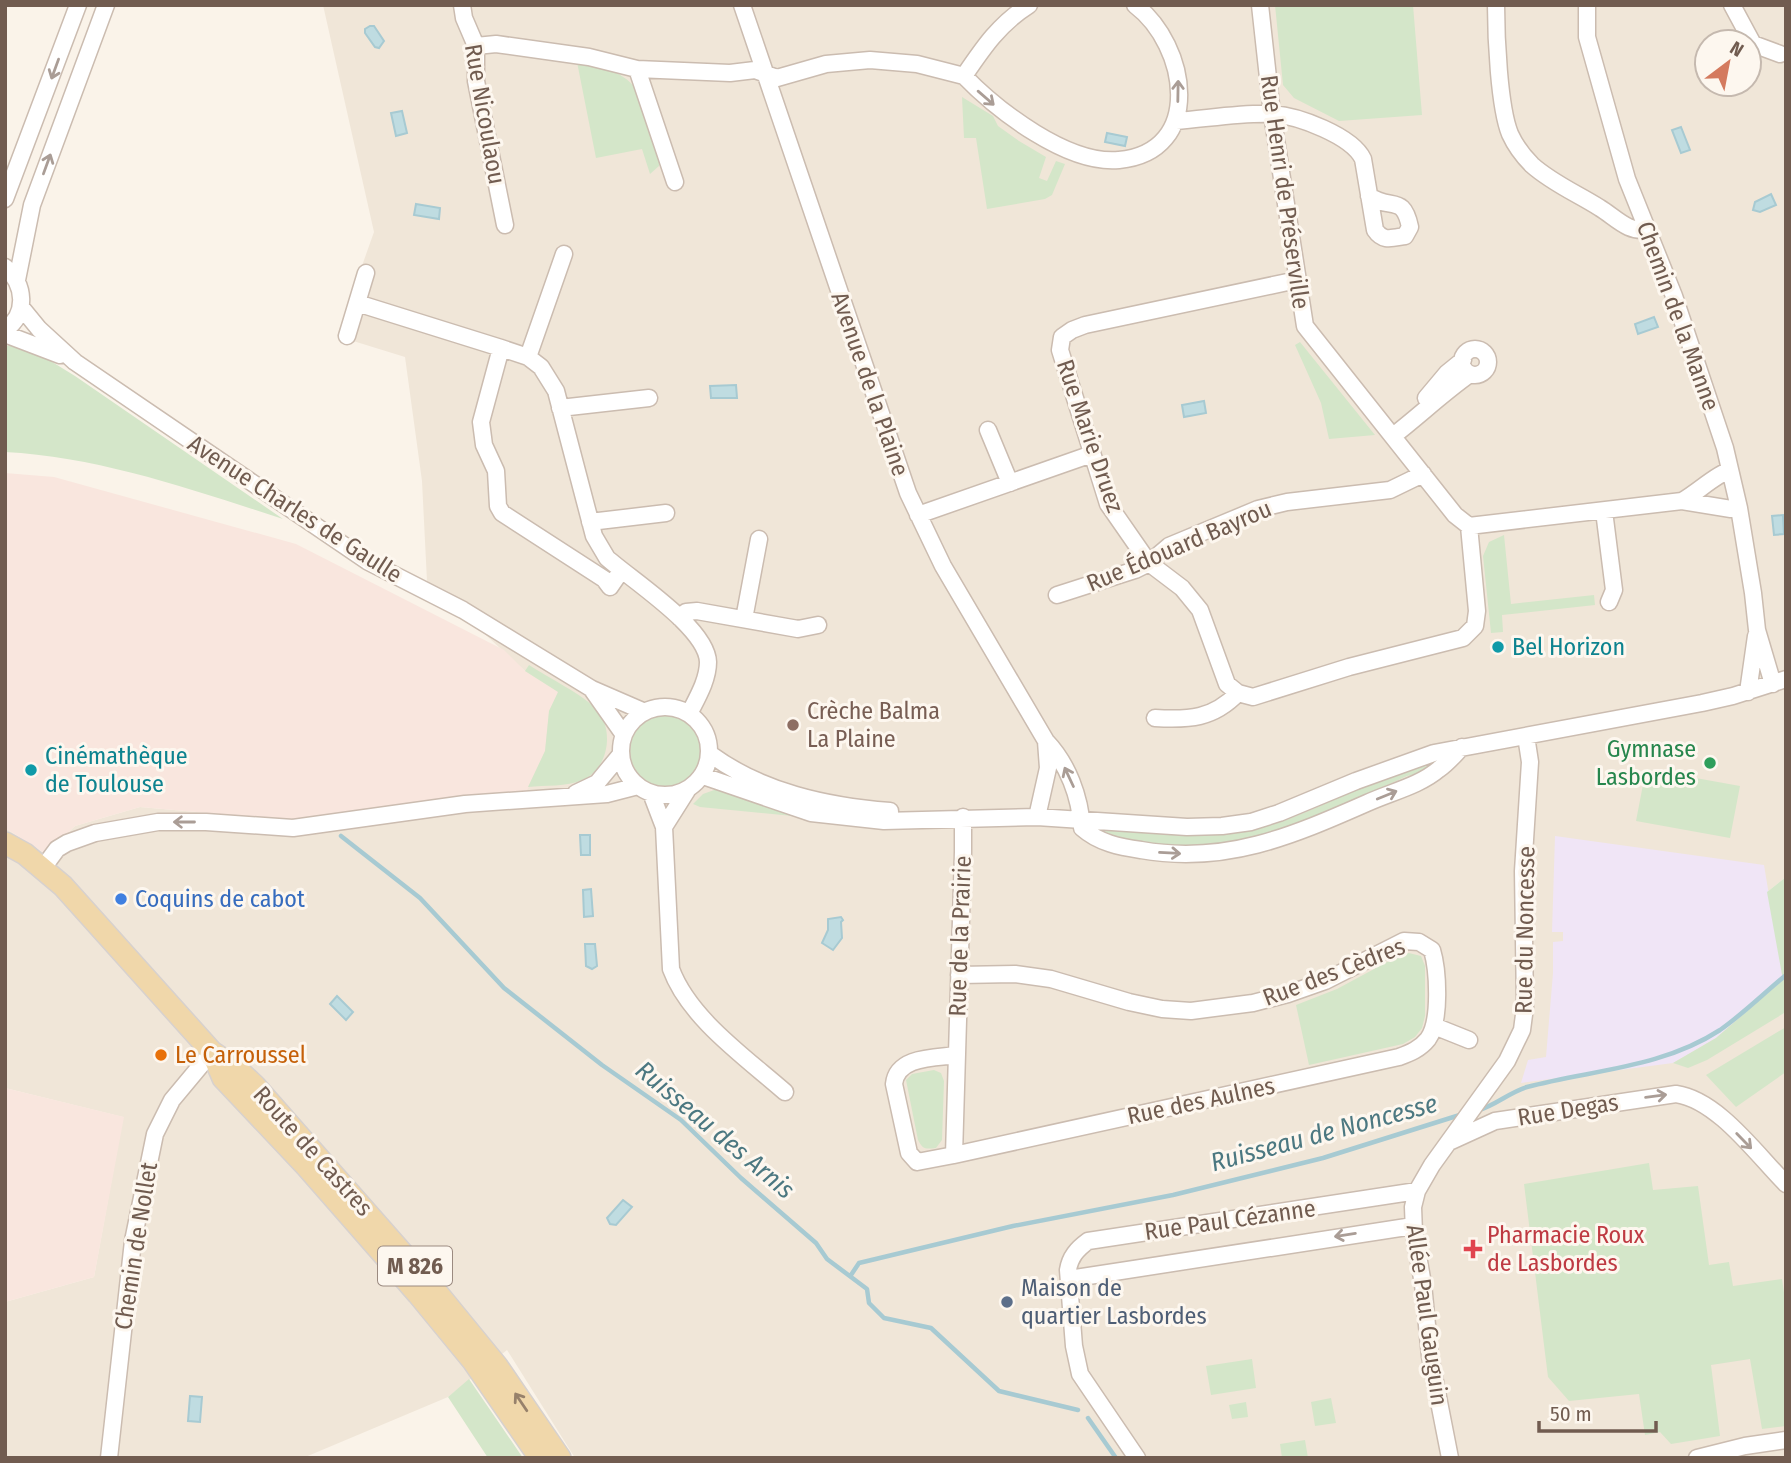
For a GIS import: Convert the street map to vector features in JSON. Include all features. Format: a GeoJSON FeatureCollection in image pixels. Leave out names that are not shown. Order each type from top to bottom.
{"type":"FeatureCollection","features":[{"type":"Feature","properties":{"kind":"main road","name":"Route de Castres"},"geometry":{"type":"LineString","coordinates":[[5,843],[43,868],[63,886],[212,1052],[237,1069],[255,1086],[434,1289],[497,1366],[560,1458]]}},
{"type":"Feature","properties":{"kind":"main road","name":"Route de Castres"},"geometry":{"type":"LineString","coordinates":[[212,1052],[223,1078],[306,1167],[473,1361],[540,1458]]}},
{"type":"Feature","properties":{"kind":"street"},"geometry":{"type":"LineString","coordinates":[[5,199],[78,5]]}},
{"type":"Feature","properties":{"kind":"street"},"geometry":{"type":"LineString","coordinates":[[17,280],[32,205],[106,5]]}},
{"type":"Feature","properties":{"kind":"street","name":"Rue Nicoulaou"},"geometry":{"type":"LineString","coordinates":[[462,5],[464,18],[476,46],[476,81],[505,225]]}},
{"type":"Feature","properties":{"kind":"street","name":"Avenue de la Plaine"},"geometry":{"type":"LineString","coordinates":[[742,5],[895,460],[943,566],[1046,741],[1058,753],[1075,790],[1081,818]]}},
{"type":"Feature","properties":{"kind":"street"},"geometry":{"type":"LineString","coordinates":[[964,76],[994,33],[1029,5]]}},
{"type":"Feature","properties":{"kind":"street"},"geometry":{"type":"LineString","coordinates":[[476,46],[496,44],[589,57],[637,69],[730,73],[755,70],[777,78],[826,64],[870,60],[918,64],[964,76],[982,94],[1022,125],[1064,147],[1097,159],[1119,160],[1140,155],[1161,141],[1176,121],[1179,80],[1172,53],[1160,30],[1135,5]]}},
{"type":"Feature","properties":{"kind":"street","name":"Rue Henri de Préserville"},"geometry":{"type":"LineString","coordinates":[[1260,5],[1272,114],[1305,326],[1455,514],[1469,526]]}},
{"type":"Feature","properties":{"kind":"street"},"geometry":{"type":"LineString","coordinates":[[1496,5],[1504,113],[1510,134],[1521,152],[1543,174],[1632,228],[1640,231],[1648,229]]}},
{"type":"Feature","properties":{"kind":"street","name":"Chemin de la Manne"},"geometry":{"type":"LineString","coordinates":[[1587,5],[1587,37],[1627,179],[1698,363],[1739,508],[1757,630],[1748,692]]}},
{"type":"Feature","properties":{"kind":"street"},"geometry":{"type":"LineString","coordinates":[[1732,5],[1753,44],[1780,54]]}},
{"type":"Feature","properties":{"kind":"street"},"geometry":{"type":"LineString","coordinates":[[637,69],[675,182]]}},
{"type":"Feature","properties":{"kind":"street"},"geometry":{"type":"LineString","coordinates":[[1176,121],[1272,114],[1295,119],[1351,143],[1359,150],[1369,196]]}},
{"type":"Feature","properties":{"kind":"street"},"geometry":{"type":"LineString","coordinates":[[1602,209],[1636,203]]}},
{"type":"Feature","properties":{"kind":"street"},"geometry":{"type":"LineString","coordinates":[[528,357],[564,254]]}},
{"type":"Feature","properties":{"kind":"street"},"geometry":{"type":"LineString","coordinates":[[5,267],[21,289],[21,307],[5,332]]}},
{"type":"Feature","properties":{"kind":"street"},"geometry":{"type":"LineString","coordinates":[[347,336],[366,272]]}},
{"type":"Feature","properties":{"kind":"street","name":"Rue Marie Druez"},"geometry":{"type":"LineString","coordinates":[[1238,694],[1227,684],[1200,610],[1182,588],[1149,562],[1108,504],[1060,350],[1062,337],[1085,325],[1297,280]]}},
{"type":"Feature","properties":{"kind":"street"},"geometry":{"type":"LineString","coordinates":[[357,303],[528,357],[550,378],[599,548],[621,571],[694,630],[701,640],[708,663],[706,679],[689,714]]}},
{"type":"Feature","properties":{"kind":"street","name":"Avenue Charles de Gaulle"},"geometry":{"type":"LineString","coordinates":[[21,307],[44,342]]}},
{"type":"Feature","properties":{"kind":"street","name":"Avenue Charles de Gaulle"},"geometry":{"type":"LineString","coordinates":[[5,332],[44,342],[366,561],[473,616],[592,689],[645,712]]}},
{"type":"Feature","properties":{"kind":"street"},"geometry":{"type":"LineString","coordinates":[[501,348],[481,422],[484,445],[496,471],[498,506],[502,513],[604,579],[610,587],[621,571]]}},
{"type":"Feature","properties":{"kind":"street"},"geometry":{"type":"LineString","coordinates":[[1393,436],[1414,419],[1422,402],[1447,373],[1466,367]]}},
{"type":"Feature","properties":{"kind":"street"},"geometry":{"type":"LineString","coordinates":[[560,408],[649,398]]}},
{"type":"Feature","properties":{"kind":"street"},"geometry":{"type":"LineString","coordinates":[[988,430],[1010,483]]}},
{"type":"Feature","properties":{"kind":"street"},"geometry":{"type":"LineString","coordinates":[[918,515],[1092,454]]}},
{"type":"Feature","properties":{"kind":"street"},"geometry":{"type":"LineString","coordinates":[[1682,501],[1730,470]]}},
{"type":"Feature","properties":{"kind":"street","name":"Rue Édouard Bayrou"},"geometry":{"type":"LineString","coordinates":[[1057,595],[1135,570],[1169,546],[1258,509],[1287,502],[1390,491],[1423,474]]}},
{"type":"Feature","properties":{"kind":"street"},"geometry":{"type":"LineString","coordinates":[[1156,718],[1187,720],[1218,710],[1238,694],[1253,697],[1349,667],[1463,638],[1475,626],[1477,611],[1469,526],[1682,501],[1739,508]]}},
{"type":"Feature","properties":{"kind":"street"},"geometry":{"type":"LineString","coordinates":[[1604,511],[1614,590],[1608,602]]}},
{"type":"Feature","properties":{"kind":"street"},"geometry":{"type":"LineString","coordinates":[[590,523],[666,513]]}},
{"type":"Feature","properties":{"kind":"street"},"geometry":{"type":"LineString","coordinates":[[744,619],[759,539]]}},
{"type":"Feature","properties":{"kind":"street"},"geometry":{"type":"LineString","coordinates":[[680,618],[686,612],[697,611],[798,629],[818,625]]}},
{"type":"Feature","properties":{"kind":"street","name":"Chemin de la Manne"},"geometry":{"type":"LineString","coordinates":[[1757,630],[1779,682]]}},
{"type":"Feature","properties":{"kind":"street"},"geometry":{"type":"LineString","coordinates":[[703,776],[793,807],[830,816],[884,821],[963,817],[1081,818],[1186,827],[1222,826],[1251,822],[1304,804],[1396,765],[1462,747],[1702,703],[1779,682]]}},
{"type":"Feature","properties":{"kind":"street","name":"Avenue Charles de Gaulle"},"geometry":{"type":"LineString","coordinates":[[592,689],[624,734]]}},
{"type":"Feature","properties":{"kind":"street"},"geometry":{"type":"LineString","coordinates":[[664,827],[688,789],[703,776],[710,754],[705,731],[689,714],[669,707],[654,708],[633,721],[624,734],[621,754],[625,770],[645,789],[664,827],[671,969],[676,983],[696,1012],[785,1091]]}},
{"type":"Feature","properties":{"kind":"street","name":"Rue du Noncesse"},"geometry":{"type":"LineString","coordinates":[[1450,1139],[1514,1050],[1524,1022],[1523,871],[1530,762],[1527,736]]}},
{"type":"Feature","properties":{"kind":"street"},"geometry":{"type":"LineString","coordinates":[[1037,817],[1048,768],[1046,741]]}},
{"type":"Feature","properties":{"kind":"street"},"geometry":{"type":"LineString","coordinates":[[1081,818],[1082,828],[1103,842],[1152,852],[1214,853],[1270,843],[1413,784],[1438,770],[1462,747]]}},
{"type":"Feature","properties":{"kind":"street"},"geometry":{"type":"LineString","coordinates":[[572,795],[597,783],[621,754]]}},
{"type":"Feature","properties":{"kind":"street"},"geometry":{"type":"LineString","coordinates":[[710,754],[754,780],[779,791],[814,800],[884,811],[963,817]]}},
{"type":"Feature","properties":{"kind":"street"},"geometry":{"type":"LineString","coordinates":[[43,868],[57,849],[67,843],[127,826],[158,822],[293,828],[465,804],[645,789],[673,794],[688,789]]}},
{"type":"Feature","properties":{"kind":"street","name":"Rue de la Prairie"},"geometry":{"type":"LineString","coordinates":[[954,1155],[963,817]]}},
{"type":"Feature","properties":{"kind":"street","name":"Rue des Cèdres"},"geometry":{"type":"LineString","coordinates":[[959,975],[1028,975],[1074,985],[1145,1006],[1191,1011],[1253,1003],[1288,994],[1325,981],[1404,941],[1419,942],[1432,950],[1435,962],[1434,1026]]}},
{"type":"Feature","properties":{"kind":"street"},"geometry":{"type":"LineString","coordinates":[[1434,1026],[1468,1040]]}},
{"type":"Feature","properties":{"kind":"street","name":"Rue des Aulnes"},"geometry":{"type":"LineString","coordinates":[[954,1155],[1399,1057],[1421,1047],[1434,1026]]}},
{"type":"Feature","properties":{"kind":"street","name":"Chemin de Nollet"},"geometry":{"type":"LineString","coordinates":[[109,1458],[131,1253],[155,1135],[172,1100],[212,1052]]}},
{"type":"Feature","properties":{"kind":"street"},"geometry":{"type":"LineString","coordinates":[[954,1155],[920,1163],[911,1157],[894,1084],[897,1073],[905,1065],[957,1055]]}},
{"type":"Feature","properties":{"kind":"street","name":"Rue Degas"},"geometry":{"type":"LineString","coordinates":[[1450,1139],[1495,1122],[1676,1094],[1692,1097],[1717,1113],[1786,1184]]}},
{"type":"Feature","properties":{"kind":"street","name":"Allée Paul Gauguin"},"geometry":{"type":"LineString","coordinates":[[1449,1457],[1430,1356],[1423,1284],[1413,1226],[1413,1207],[1417,1191],[1450,1139]]}},
{"type":"Feature","properties":{"kind":"street","name":"Rue Paul Cézanne"},"geometry":{"type":"LineString","coordinates":[[1137,1458],[1080,1374],[1075,1354],[1069,1279],[1072,1258],[1078,1248],[1088,1241],[1417,1191]]}},
{"type":"Feature","properties":{"kind":"street","name":"Rue Paul Cézanne"},"geometry":{"type":"LineString","coordinates":[[1069,1279],[1413,1226]]}},
{"type":"Feature","properties":{"kind":"street"},"geometry":{"type":"LineString","coordinates":[[1697,1458],[1745,1446],[1786,1440]]}},
{"type":"Feature","properties":{"kind":"shaded area"},"geometry":{"type":"Polygon","coordinates":[[[323,5],[1786,5],[1786,877],[1767,892],[1783,980],[1755,1029],[1786,1012],[1786,1458],[575,1458],[507,1350],[448,1397],[303,1458],[5,1458],[5,1302],[94,1277],[123,1117],[5,1088],[5,828],[46,854],[75,826],[140,807],[331,824],[525,671],[427,581],[422,481],[405,357],[337,336],[374,232],[323,5]]]}},
{"type":"Feature","properties":{"kind":"shaded area"},"geometry":{"type":"Polygon","coordinates":[[[5,473],[54,477],[296,544],[504,650],[525,671],[559,692],[549,711],[545,751],[526,793],[331,824],[140,807],[75,826],[46,854],[5,828],[5,473]]]}},
{"type":"Feature","properties":{"kind":"shaded area"},"geometry":{"type":"Polygon","coordinates":[[[1555,836],[1764,865],[1783,980],[1716,1038],[1673,1063],[1521,1083],[1528,1060],[1546,1057],[1553,942],[1563,941],[1563,932],[1552,932],[1555,836]]]}},
{"type":"Feature","properties":{"kind":"shaded area"},"geometry":{"type":"Polygon","coordinates":[[[5,1088],[124,1117],[94,1277],[5,1302],[5,1088]]]}},
{"type":"Feature","properties":{"kind":"green space"},"geometry":{"type":"Polygon","coordinates":[[[1275,5],[1413,5],[1422,115],[1339,121],[1294,98],[1283,85],[1275,5]]]}},
{"type":"Feature","properties":{"kind":"green space"},"geometry":{"type":"Polygon","coordinates":[[[577,62],[617,73],[636,89],[659,158],[659,166],[650,174],[642,149],[596,158],[577,62]]]}},
{"type":"Feature","properties":{"kind":"green space"},"geometry":{"type":"Polygon","coordinates":[[[962,97],[993,116],[998,126],[1019,141],[1046,157],[1039,178],[1047,181],[1056,161],[1065,164],[1052,195],[1045,199],[987,209],[976,138],[964,138],[962,97]]]}},
{"type":"Feature","properties":{"kind":"green space"},"geometry":{"type":"Polygon","coordinates":[[[1300,342],[1375,435],[1329,439],[1321,403],[1295,345],[1300,342]]]}},
{"type":"Feature","properties":{"kind":"green space"},"geometry":{"type":"Polygon","coordinates":[[[12,345],[49,360],[75,376],[283,519],[146,476],[41,455],[5,452],[5,346],[12,345]]]}},
{"type":"Feature","properties":{"kind":"green space"},"geometry":{"type":"Polygon","coordinates":[[[1504,535],[1511,604],[1594,595],[1595,605],[1502,615],[1503,632],[1491,633],[1483,556],[1489,542],[1504,535]]]}},
{"type":"Feature","properties":{"kind":"green space"},"geometry":{"type":"Polygon","coordinates":[[[529,665],[583,698],[603,719],[607,739],[603,759],[591,775],[582,780],[563,785],[528,787],[545,751],[549,711],[558,692],[525,671],[529,665]]]}},
{"type":"Feature","properties":{"kind":"green space"},"geometry":{"type":"Polygon","coordinates":[[[666,715],[686,721],[696,731],[702,751],[696,771],[686,781],[666,787],[646,781],[636,771],[630,751],[636,731],[646,721],[666,715]]]}},
{"type":"Feature","properties":{"kind":"green space"},"geometry":{"type":"Polygon","coordinates":[[[1434,762],[1436,765],[1433,770],[1407,776],[1302,824],[1242,843],[1182,847],[1131,844],[1100,832],[1103,828],[1173,835],[1243,831],[1289,819],[1379,780],[1434,762]]]}},
{"type":"Feature","properties":{"kind":"green space"},"geometry":{"type":"Polygon","coordinates":[[[1646,769],[1740,786],[1730,838],[1636,821],[1646,769]]]}},
{"type":"Feature","properties":{"kind":"green space"},"geometry":{"type":"Polygon","coordinates":[[[717,789],[803,817],[700,807],[693,804],[703,794],[717,789]]]}},
{"type":"Feature","properties":{"kind":"green space"},"geometry":{"type":"Polygon","coordinates":[[[1786,877],[1786,1012],[1707,1060],[1688,1068],[1673,1063],[1716,1038],[1783,980],[1767,892],[1786,877]]]}},
{"type":"Feature","properties":{"kind":"green space"},"geometry":{"type":"Polygon","coordinates":[[[1402,954],[1421,956],[1425,966],[1425,1016],[1422,1028],[1415,1037],[1403,1044],[1309,1065],[1296,1005],[1337,989],[1402,954]]]}},
{"type":"Feature","properties":{"kind":"green space"},"geometry":{"type":"Polygon","coordinates":[[[1786,1027],[1786,1072],[1736,1107],[1706,1075],[1786,1027]]]}},
{"type":"Feature","properties":{"kind":"green space"},"geometry":{"type":"Polygon","coordinates":[[[934,1070],[941,1073],[944,1081],[942,1140],[936,1148],[927,1149],[918,1140],[906,1080],[912,1074],[934,1070]]]}},
{"type":"Feature","properties":{"kind":"green space"},"geometry":{"type":"Polygon","coordinates":[[[1649,1163],[1653,1190],[1698,1186],[1709,1265],[1729,1262],[1733,1286],[1782,1279],[1786,1306],[1786,1426],[1762,1429],[1750,1359],[1711,1365],[1720,1436],[1671,1444],[1660,1432],[1645,1435],[1639,1394],[1569,1401],[1548,1377],[1524,1184],[1649,1163]]]}},
{"type":"Feature","properties":{"kind":"green space"},"geometry":{"type":"Polygon","coordinates":[[[1252,1359],[1256,1388],[1211,1395],[1206,1366],[1252,1359]]]}},
{"type":"Feature","properties":{"kind":"green space"},"geometry":{"type":"Polygon","coordinates":[[[469,1379],[523,1458],[488,1458],[448,1397],[469,1379]]]}},
{"type":"Feature","properties":{"kind":"green space"},"geometry":{"type":"Polygon","coordinates":[[[1331,1398],[1336,1423],[1315,1426],[1311,1402],[1331,1398]]]}},
{"type":"Feature","properties":{"kind":"green space"},"geometry":{"type":"Polygon","coordinates":[[[1246,1402],[1248,1417],[1232,1419],[1229,1405],[1246,1402]]]}},
{"type":"Feature","properties":{"kind":"green space"},"geometry":{"type":"Polygon","coordinates":[[[1305,1440],[1308,1458],[1282,1458],[1280,1444],[1305,1440]]]}},
{"type":"Feature","properties":{"kind":"water"},"geometry":{"type":"Polygon","coordinates":[[[374,26],[384,41],[379,48],[375,47],[365,33],[365,29],[374,26]]]}},
{"type":"Feature","properties":{"kind":"water"},"geometry":{"type":"Polygon","coordinates":[[[402,111],[407,133],[396,136],[391,113],[402,111]]]}},
{"type":"Feature","properties":{"kind":"water"},"geometry":{"type":"Polygon","coordinates":[[[1681,127],[1690,150],[1681,153],[1672,130],[1681,127]]]}},
{"type":"Feature","properties":{"kind":"water"},"geometry":{"type":"Polygon","coordinates":[[[1107,133],[1127,137],[1125,146],[1105,142],[1107,133]]]}},
{"type":"Feature","properties":{"kind":"water"},"geometry":{"type":"Polygon","coordinates":[[[1771,194],[1776,205],[1760,212],[1753,210],[1755,202],[1771,194]]]}},
{"type":"Feature","properties":{"kind":"water"},"geometry":{"type":"Polygon","coordinates":[[[416,204],[440,208],[439,219],[414,215],[416,204]]]}},
{"type":"Feature","properties":{"kind":"water"},"geometry":{"type":"Polygon","coordinates":[[[1654,317],[1658,327],[1638,334],[1635,324],[1654,317]]]}},
{"type":"Feature","properties":{"kind":"water"},"geometry":{"type":"Polygon","coordinates":[[[736,385],[737,398],[711,398],[710,386],[736,385]]]}},
{"type":"Feature","properties":{"kind":"water"},"geometry":{"type":"Polygon","coordinates":[[[1204,401],[1206,413],[1184,417],[1182,405],[1204,401]]]}},
{"type":"Feature","properties":{"kind":"water"},"geometry":{"type":"Polygon","coordinates":[[[1783,515],[1784,534],[1774,535],[1772,516],[1783,515]]]}},
{"type":"Feature","properties":{"kind":"water"},"geometry":{"type":"Polygon","coordinates":[[[580,835],[590,835],[590,855],[581,855],[580,835]]]}},
{"type":"Feature","properties":{"kind":"water"},"geometry":{"type":"Polygon","coordinates":[[[591,889],[593,916],[584,917],[583,890],[591,889]]]}},
{"type":"Feature","properties":{"kind":"water"},"geometry":{"type":"Polygon","coordinates":[[[841,917],[842,938],[833,950],[822,943],[828,930],[828,919],[841,917]]]}},
{"type":"Feature","properties":{"kind":"water"},"geometry":{"type":"Polygon","coordinates":[[[585,944],[595,944],[597,966],[592,969],[586,966],[585,944]]]}},
{"type":"Feature","properties":{"kind":"water"},"geometry":{"type":"Polygon","coordinates":[[[337,996],[353,1012],[346,1020],[330,1004],[337,996]]]}},
{"type":"Feature","properties":{"kind":"water"},"geometry":{"type":"Polygon","coordinates":[[[623,1200],[632,1207],[616,1225],[610,1224],[607,1218],[623,1200]]]}},
{"type":"Feature","properties":{"kind":"water"},"geometry":{"type":"Polygon","coordinates":[[[190,1396],[202,1397],[200,1422],[188,1421],[190,1396]]]}},
{"type":"Feature","properties":{"kind":"waterway","name":"Ruisseau des Arnis"},"geometry":{"type":"LineString","coordinates":[[341,836],[420,898],[504,988],[602,1065],[681,1120],[741,1178],[816,1243],[827,1259],[867,1289],[869,1303],[884,1318],[931,1328],[999,1391],[1078,1410]]}},
{"type":"Feature","properties":{"kind":"waterway","name":"Ruisseau de Noncesse"},"geometry":{"type":"LineString","coordinates":[[1479,1110],[1527,1087],[1650,1060],[1698,1043],[1729,1024],[1786,975]]}},
{"type":"Feature","properties":{"kind":"waterway","name":"Ruisseau de Noncesse"},"geometry":{"type":"LineString","coordinates":[[851,1275],[859,1263],[1013,1226],[1173,1195],[1323,1158],[1463,1114]]}},
{"type":"Feature","properties":{"kind":"waterway","name":"Ruisseau des Arnis"},"geometry":{"type":"LineString","coordinates":[[1088,1418],[1116,1458]]}},
{"type":"Feature","properties":{"kind":"place","name":"Bel Horizon"},"geometry":{"type":"Point","coordinates":[1498,647]}},
{"type":"Feature","properties":{"kind":"place","name":"Crèche Balma La Plaine"},"geometry":{"type":"Point","coordinates":[793,725]}},
{"type":"Feature","properties":{"kind":"place","name":"Gymnase Lasbordes"},"geometry":{"type":"Point","coordinates":[1710,763]}},
{"type":"Feature","properties":{"kind":"place","name":"Cinémathèque de Toulouse"},"geometry":{"type":"Point","coordinates":[31,770]}},
{"type":"Feature","properties":{"kind":"place","name":"Coquins de cabot"},"geometry":{"type":"Point","coordinates":[121,899]}},
{"type":"Feature","properties":{"kind":"place","name":"Le Carroussel"},"geometry":{"type":"Point","coordinates":[161,1055]}},
{"type":"Feature","properties":{"kind":"place","name":"Pharmacie Roux de Lasbordes"},"geometry":{"type":"Point","coordinates":[1473,1249]}},
{"type":"Feature","properties":{"kind":"place","name":"Maison de quartier Lasbordes"},"geometry":{"type":"Point","coordinates":[1007,1302]}}]}
